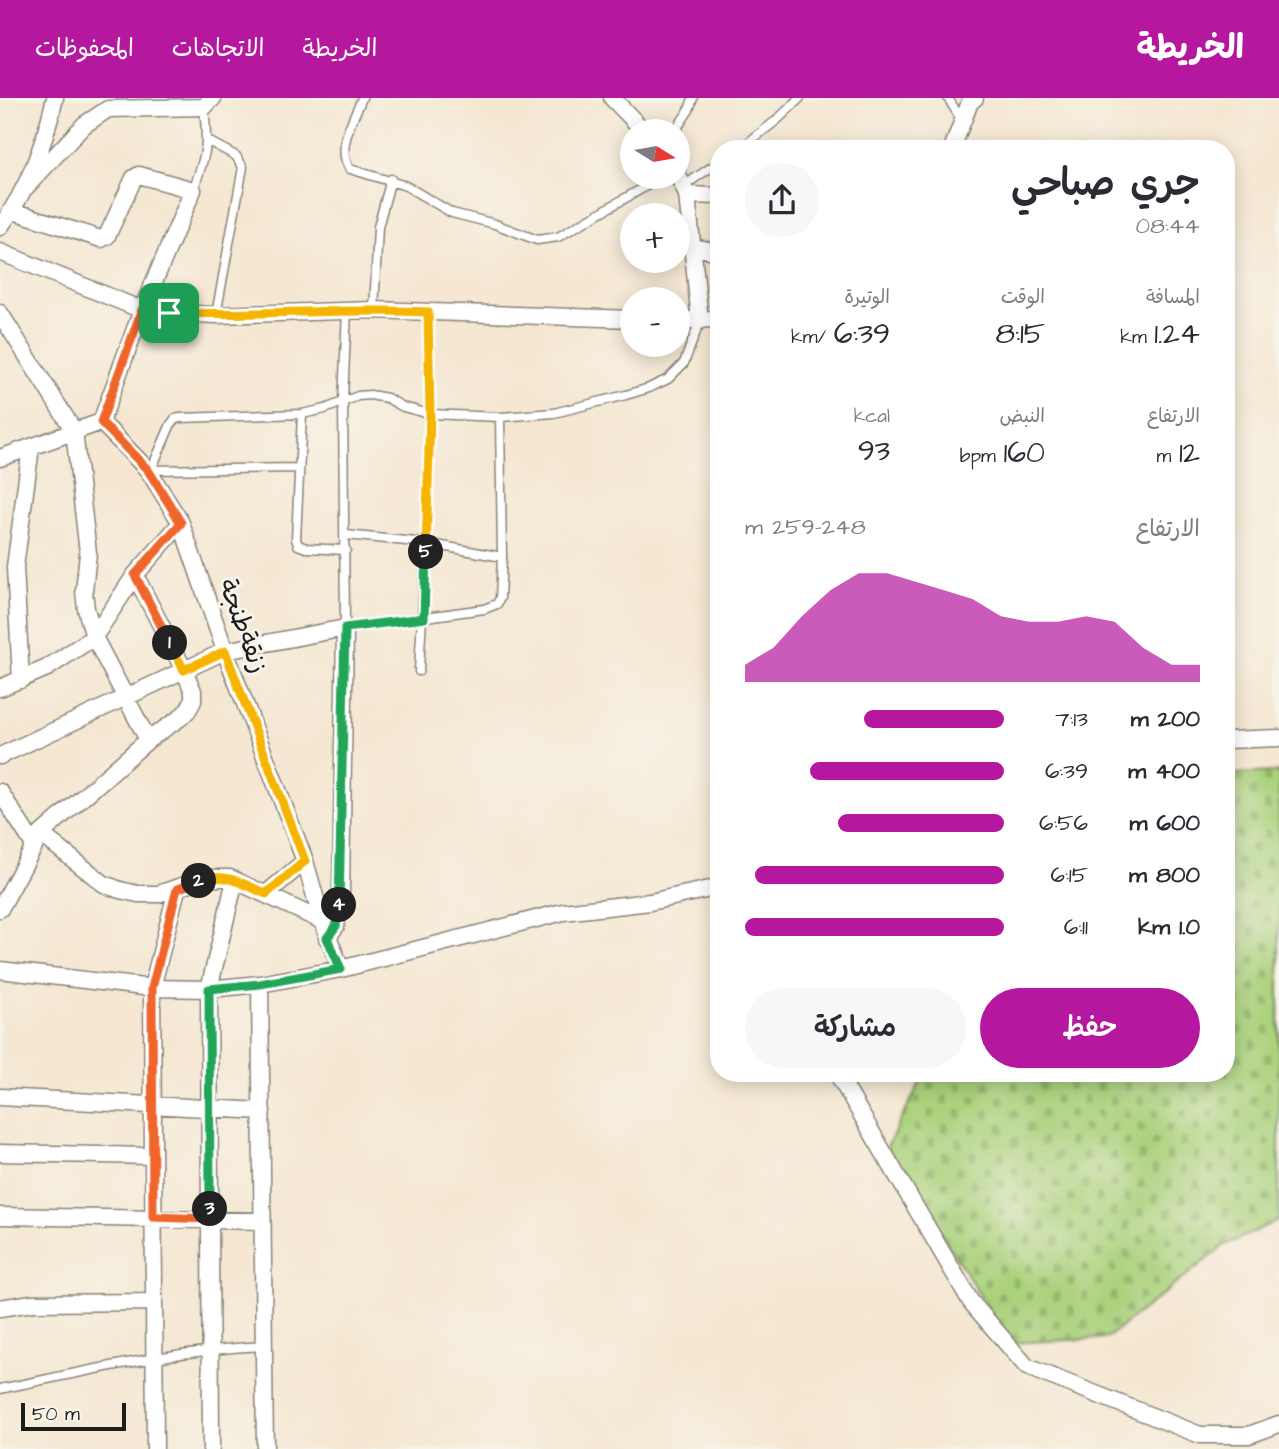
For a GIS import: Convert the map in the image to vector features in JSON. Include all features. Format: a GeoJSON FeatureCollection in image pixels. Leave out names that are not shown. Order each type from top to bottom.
{"type":"FeatureCollection","features":[{"type":"Feature","properties":{"kind":"street"},"geometry":{"type":"LineString","coordinates":[[0,227],[13,211],[25,188],[47,132],[55,98]]}},
{"type":"Feature","properties":{"kind":"street"},"geometry":{"type":"LineString","coordinates":[[612,98],[632,119]]}},
{"type":"Feature","properties":{"kind":"street"},"geometry":{"type":"LineString","coordinates":[[956,140],[970,102],[975,98]]}},
{"type":"Feature","properties":{"kind":"street"},"geometry":{"type":"LineString","coordinates":[[25,188],[84,125],[108,109],[208,102]]}},
{"type":"Feature","properties":{"kind":"street"},"geometry":{"type":"LineString","coordinates":[[47,132],[84,125]]}},
{"type":"Feature","properties":{"kind":"street"},"geometry":{"type":"LineString","coordinates":[[0,458],[101,422],[142,310],[193,190],[139,175],[134,178],[104,239],[13,211]]}},
{"type":"Feature","properties":{"kind":"street"},"geometry":{"type":"LineString","coordinates":[[690,186],[710,193]]}},
{"type":"Feature","properties":{"kind":"street"},"geometry":{"type":"LineString","coordinates":[[684,189],[700,321]]}},
{"type":"Feature","properties":{"kind":"street"},"geometry":{"type":"LineString","coordinates":[[692,247],[710,250]]}},
{"type":"Feature","properties":{"kind":"street"},"geometry":{"type":"LineString","coordinates":[[0,252],[142,310],[216,315],[374,310],[620,319]]}},
{"type":"Feature","properties":{"kind":"street"},"geometry":{"type":"LineString","coordinates":[[0,313],[74,431],[88,553],[84,591],[86,609],[94,637],[148,740]]}},
{"type":"Feature","properties":{"kind":"street"},"geometry":{"type":"LineString","coordinates":[[690,321],[710,320]]}},
{"type":"Feature","properties":{"kind":"street","name":"زنقةطنجة"},"geometry":{"type":"LineString","coordinates":[[101,422],[150,470],[181,523],[225,651],[305,861],[327,938],[341,969]]}},
{"type":"Feature","properties":{"kind":"street"},"geometry":{"type":"LineString","coordinates":[[21,680],[15,567],[31,447]]}},
{"type":"Feature","properties":{"kind":"street"},"geometry":{"type":"LineString","coordinates":[[0,688],[69,655],[94,637],[135,575],[181,523]]}},
{"type":"Feature","properties":{"kind":"street"},"geometry":{"type":"LineString","coordinates":[[0,909],[37,839],[148,740],[188,710],[193,701],[193,691],[184,670],[135,575]]}},
{"type":"Feature","properties":{"kind":"street"},"geometry":{"type":"LineString","coordinates":[[0,756],[225,651],[345,628],[341,891],[336,926],[327,938]]}},
{"type":"Feature","properties":{"kind":"street"},"geometry":{"type":"LineString","coordinates":[[1235,740],[1279,738]]}},
{"type":"Feature","properties":{"kind":"street"},"geometry":{"type":"LineString","coordinates":[[0,792],[37,839],[104,884],[138,894],[158,894],[205,878],[234,880],[322,921]]}},
{"type":"Feature","properties":{"kind":"street"},"geometry":{"type":"LineString","coordinates":[[266,894],[305,861]]}},
{"type":"Feature","properties":{"kind":"street"},"geometry":{"type":"LineString","coordinates":[[211,1449],[209,989],[234,880]]}},
{"type":"Feature","properties":{"kind":"street"},"geometry":{"type":"LineString","coordinates":[[155,1449],[152,988],[177,889]]}},
{"type":"Feature","properties":{"kind":"street"},"geometry":{"type":"LineString","coordinates":[[0,970],[152,988],[209,989],[260,984],[341,969],[564,912],[710,893]]}},
{"type":"Feature","properties":{"kind":"street"},"geometry":{"type":"LineString","coordinates":[[260,984],[265,1449]]}},
{"type":"Feature","properties":{"kind":"street"},"geometry":{"type":"LineString","coordinates":[[842,1082],[971,1302],[1027,1367],[1200,1435],[1249,1435],[1279,1424]]}},
{"type":"Feature","properties":{"kind":"street"},"geometry":{"type":"LineString","coordinates":[[0,1097],[262,1111]]}},
{"type":"Feature","properties":{"kind":"street"},"geometry":{"type":"LineString","coordinates":[[0,1153],[153,1156]]}},
{"type":"Feature","properties":{"kind":"street"},"geometry":{"type":"LineString","coordinates":[[0,1216],[262,1221]]}},
{"type":"Feature","properties":{"kind":"street"},"geometry":{"type":"LineString","coordinates":[[0,1308],[33,1303],[154,1302]]}},
{"type":"Feature","properties":{"kind":"lane"},"geometry":{"type":"LineString","coordinates":[[362,98],[347,137],[344,153],[350,169],[391,179],[452,213],[495,224],[537,240],[546,240],[558,237],[641,189]]}},
{"type":"Feature","properties":{"kind":"lane"},"geometry":{"type":"LineString","coordinates":[[683,119],[693,98]]}},
{"type":"Feature","properties":{"kind":"lane"},"geometry":{"type":"LineString","coordinates":[[752,140],[800,98]]}},
{"type":"Feature","properties":{"kind":"lane"},"geometry":{"type":"LineString","coordinates":[[947,98],[962,121]]}},
{"type":"Feature","properties":{"kind":"lane"},"geometry":{"type":"LineString","coordinates":[[193,190],[206,156],[208,102]]}},
{"type":"Feature","properties":{"kind":"lane"},"geometry":{"type":"LineString","coordinates":[[208,141],[236,156],[243,167],[216,315]]}},
{"type":"Feature","properties":{"kind":"lane"},"geometry":{"type":"LineString","coordinates":[[690,180],[710,168]]}},
{"type":"Feature","properties":{"kind":"lane"},"geometry":{"type":"LineString","coordinates":[[374,310],[377,227],[391,179]]}},
{"type":"Feature","properties":{"kind":"lane"},"geometry":{"type":"LineString","coordinates":[[347,310],[343,400],[345,628],[484,610],[497,604],[500,598],[502,557],[500,416]]}},
{"type":"Feature","properties":{"kind":"lane"},"geometry":{"type":"LineString","coordinates":[[419,671],[424,618],[430,414],[428,312]]}},
{"type":"Feature","properties":{"kind":"lane"},"geometry":{"type":"LineString","coordinates":[[298,468],[150,470],[176,419],[302,414],[325,409],[343,400],[370,395],[387,398],[403,407],[430,414],[500,416],[554,413],[649,388],[668,379],[684,363],[700,321]]}},
{"type":"Feature","properties":{"kind":"lane"},"geometry":{"type":"LineString","coordinates":[[302,414],[296,540],[306,548],[346,550]]}},
{"type":"Feature","properties":{"kind":"lane"},"geometry":{"type":"LineString","coordinates":[[346,535],[426,543],[502,557]]}},
{"type":"Feature","properties":{"kind":"lane"},"geometry":{"type":"LineString","coordinates":[[0,1389],[155,1357],[211,1348],[264,1346]]}},
{"type":"Feature","properties":{"kind":"green space"},"geometry":{"type":"Polygon","coordinates":[[[1279,772],[1279,1220],[1225,1245],[1107,1338],[1010,1343],[887,1147],[920,1082],[1235,1082],[1235,774],[1279,772]]]}},
{"type":"Feature","properties":{"kind":"route"},"geometry":{"type":"LineString","coordinates":[[142,310],[169,313],[216,315],[347,310],[428,312],[430,414],[424,618],[345,628],[341,891],[336,926],[327,938],[341,969],[260,984],[209,989],[210,1219],[153,1217],[152,988],[177,889],[205,878],[216,877],[230,878],[266,894],[305,861],[225,651],[184,670],[135,575],[181,523],[148,470],[101,422],[142,310]]}}]}
